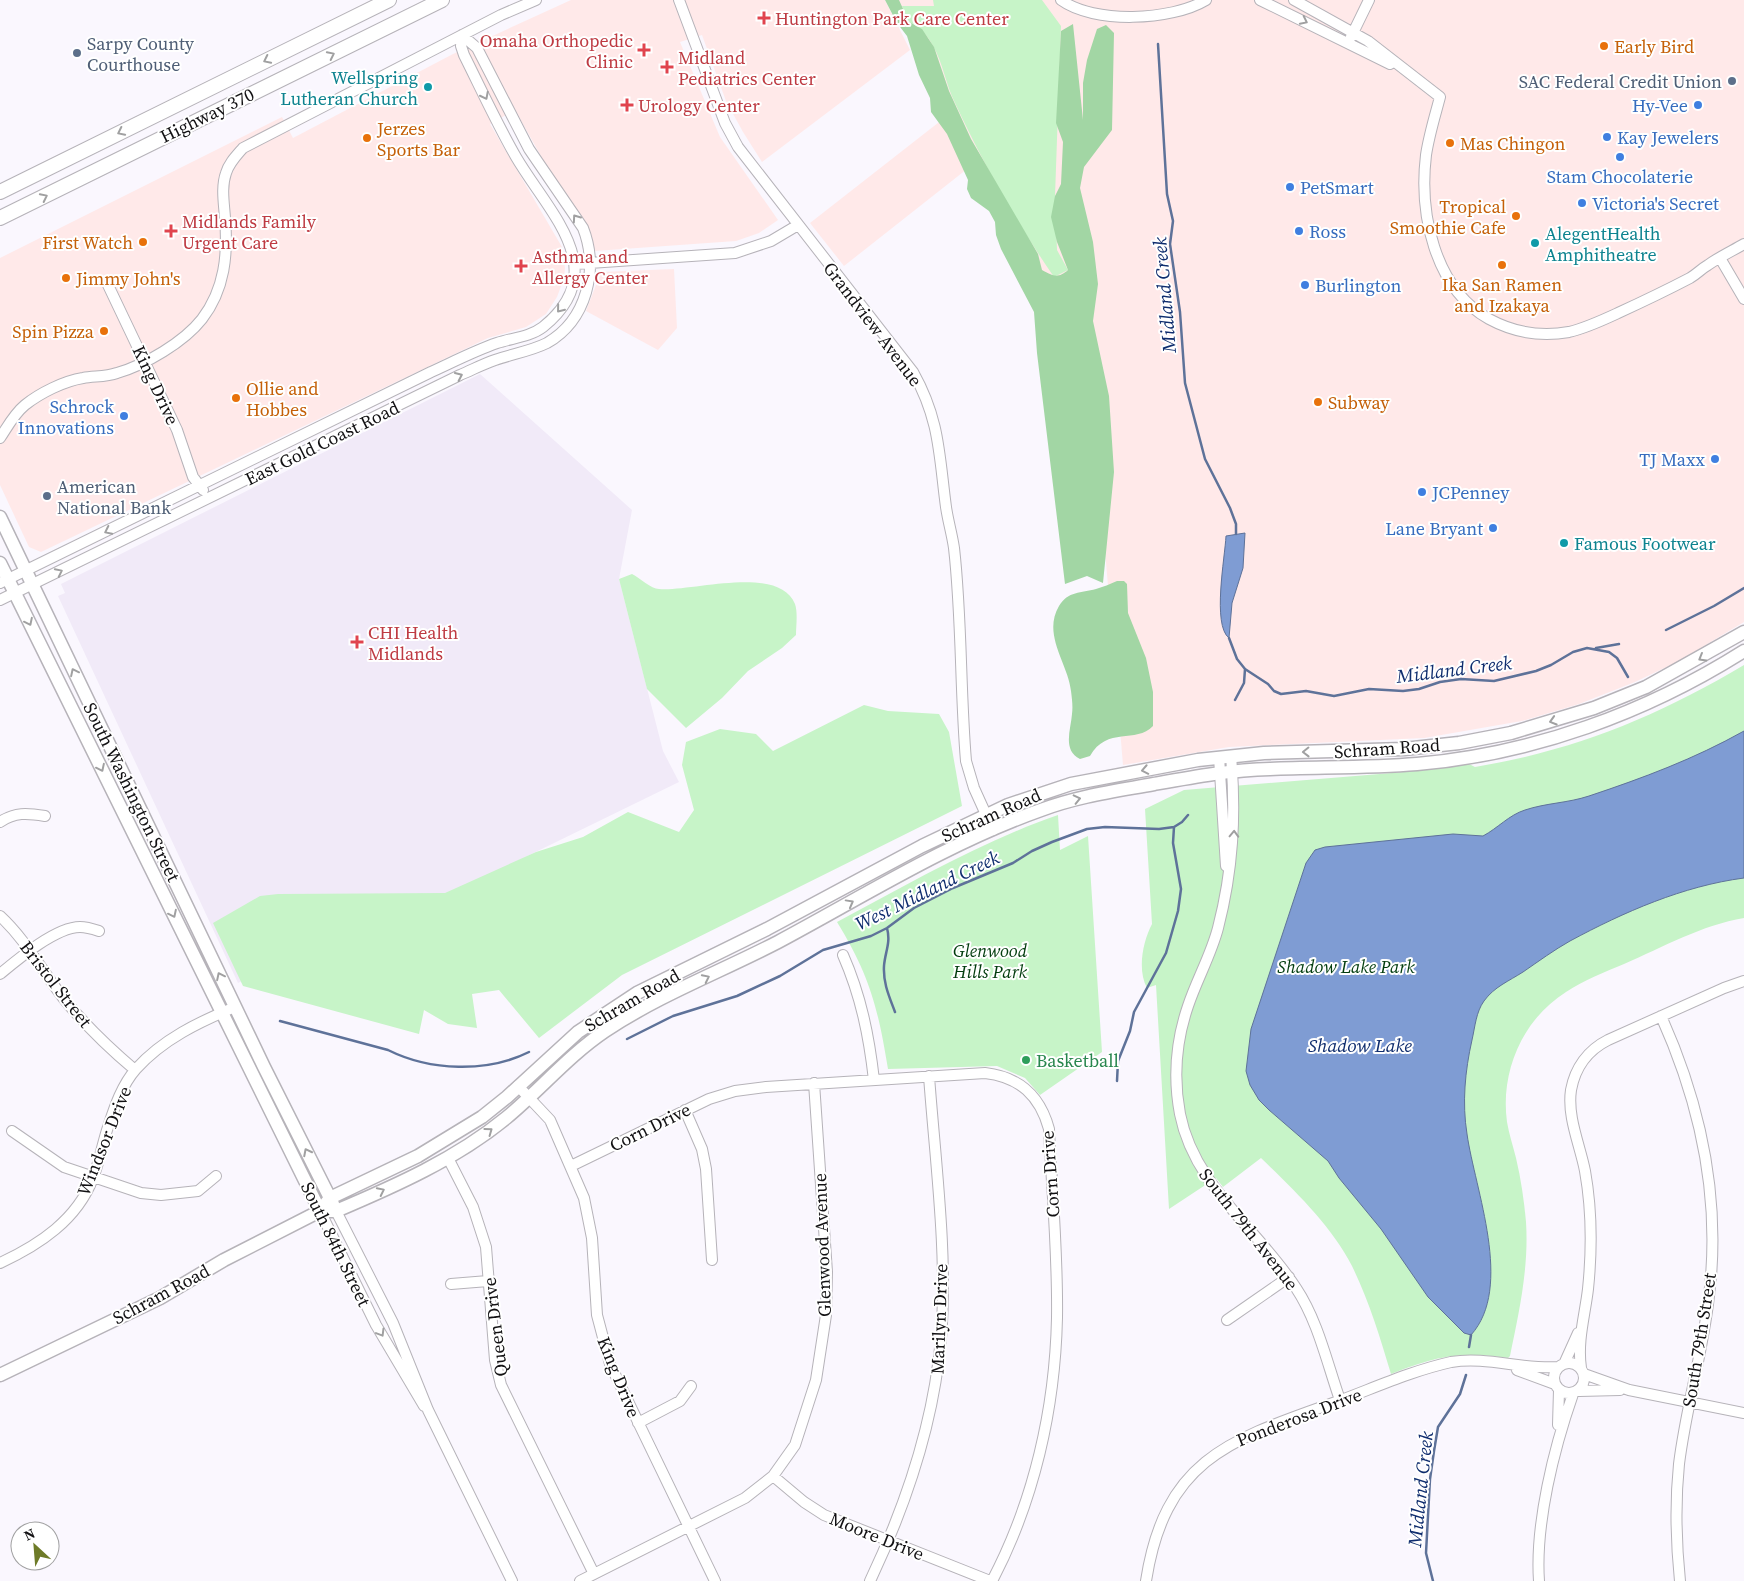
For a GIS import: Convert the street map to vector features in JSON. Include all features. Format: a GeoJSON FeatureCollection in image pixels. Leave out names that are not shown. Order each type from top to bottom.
{"type":"FeatureCollection","features":[{"type":"Feature","properties":{"kind":"highway","name":"Highway 370"},"geometry":{"type":"LineString","coordinates":[[0,192],[389,0]]}},
{"type":"Feature","properties":{"kind":"highway","name":"Highway 370"},"geometry":{"type":"LineString","coordinates":[[0,218],[442,0]]}},
{"type":"Feature","properties":{"kind":"highway"},"geometry":{"type":"LineString","coordinates":[[0,202],[27,186],[50,167]]}},
{"type":"Feature","properties":{"kind":"main road","name":"South Washington Street"},"geometry":{"type":"LineString","coordinates":[[0,517],[3,529],[25,570],[264,1067]]}},
{"type":"Feature","properties":{"kind":"main road","name":"South Washington Street"},"geometry":{"type":"LineString","coordinates":[[0,563],[4,581],[14,593],[252,1073]]}},
{"type":"Feature","properties":{"kind":"main road","name":"Schram Road"},"geometry":{"type":"LineString","coordinates":[[0,1375],[160,1298],[224,1260],[320,1211],[330,1198],[443,1142],[482,1117],[578,1032],[638,993],[767,929],[922,846],[1032,796],[1071,784],[1225,757],[1264,753],[1404,749],[1460,743],[1511,733],[1594,708],[1646,687],[1744,632]]}},
{"type":"Feature","properties":{"kind":"main road","name":"Schram Road"},"geometry":{"type":"LineString","coordinates":[[320,1211],[336,1211],[448,1158],[491,1130],[584,1046],[634,1014],[774,944],[936,856],[992,830],[1066,801],[1226,772],[1418,764],[1516,748],[1576,731],[1632,710],[1685,686],[1744,651]]}},
{"type":"Feature","properties":{"kind":"main road","name":"South 84th Street"},"geometry":{"type":"LineString","coordinates":[[264,1067],[336,1211]]}},
{"type":"Feature","properties":{"kind":"main road","name":"South 84th Street"},"geometry":{"type":"LineString","coordinates":[[252,1073],[320,1211]]}},
{"type":"Feature","properties":{"kind":"street"},"geometry":{"type":"LineString","coordinates":[[0,438],[14,416],[30,402],[73,381],[116,374],[182,339],[194,329],[211,306],[222,280],[226,259],[224,178],[230,165],[243,148],[462,35],[536,0]]}},
{"type":"Feature","properties":{"kind":"street","name":"Grandview Avenue"},"geometry":{"type":"LineString","coordinates":[[679,0],[726,123],[738,147],[913,372],[925,392],[934,418],[940,447],[946,507],[954,547],[966,761],[974,788],[992,830]]}},
{"type":"Feature","properties":{"kind":"street"},"geometry":{"type":"LineString","coordinates":[[1061,0],[1081,12],[1116,17],[1177,12],[1206,0]]}},
{"type":"Feature","properties":{"kind":"street"},"geometry":{"type":"LineString","coordinates":[[1260,0],[1406,72]]}},
{"type":"Feature","properties":{"kind":"street"},"geometry":{"type":"LineString","coordinates":[[1294,0],[1354,32],[1440,97],[1430,134],[1425,168],[1426,196],[1431,234],[1438,260],[1447,278],[1463,298],[1476,310],[1514,330],[1560,333],[1603,320],[1673,286],[1684,275],[1705,267],[1744,244]]}},
{"type":"Feature","properties":{"kind":"street"},"geometry":{"type":"LineString","coordinates":[[1349,43],[1369,0]]}},
{"type":"Feature","properties":{"kind":"street"},"geometry":{"type":"LineString","coordinates":[[462,35],[461,46],[464,56],[516,156],[566,234],[572,246],[575,264],[735,252],[771,241],[798,225]]}},
{"type":"Feature","properties":{"kind":"street","name":"East Gold Coast Road"},"geometry":{"type":"LineString","coordinates":[[0,600],[438,386],[494,360],[545,344],[564,330],[576,315],[588,289],[591,264],[589,248],[583,228],[528,149],[477,48],[462,35]]}},
{"type":"Feature","properties":{"kind":"street"},"geometry":{"type":"LineString","coordinates":[[1720,258],[1744,299]]}},
{"type":"Feature","properties":{"kind":"street","name":"East Gold Coast Road"},"geometry":{"type":"LineString","coordinates":[[4,581],[431,372],[480,349],[542,328],[561,309],[568,298],[575,264]]}},
{"type":"Feature","properties":{"kind":"street","name":"King Drive"},"geometry":{"type":"LineString","coordinates":[[108,285],[177,430],[198,486],[200,503]]}},
{"type":"Feature","properties":{"kind":"street"},"geometry":{"type":"LineString","coordinates":[[431,372],[438,386]]}},
{"type":"Feature","properties":{"kind":"street","name":"King Drive"},"geometry":{"type":"LineString","coordinates":[[198,486],[211,497]]}},
{"type":"Feature","properties":{"kind":"street","name":"South 79th Avenue"},"geometry":{"type":"LineString","coordinates":[[1225,757],[1227,882],[1215,940],[1188,1005],[1179,1038],[1176,1071],[1179,1108],[1188,1143],[1208,1180],[1289,1277],[1310,1314],[1340,1400]]}},
{"type":"Feature","properties":{"kind":"street"},"geometry":{"type":"LineString","coordinates":[[0,822],[9,816],[25,812],[45,816]]}},
{"type":"Feature","properties":{"kind":"street","name":"Bristol Street"},"geometry":{"type":"LineString","coordinates":[[0,916],[13,928],[31,951],[63,998],[82,1021],[111,1050],[135,1070]]}},
{"type":"Feature","properties":{"kind":"street"},"geometry":{"type":"LineString","coordinates":[[0,974],[31,951],[65,930],[80,927],[99,931]]}},
{"type":"Feature","properties":{"kind":"street"},"geometry":{"type":"LineString","coordinates":[[843,955],[862,1005],[869,1032],[874,1080]]}},
{"type":"Feature","properties":{"kind":"street"},"geometry":{"type":"LineString","coordinates":[[1539,1581],[1540,1537],[1557,1446],[1576,1392],[1584,1385],[1582,1371],[1582,1323],[1589,1272],[1591,1231],[1585,1170],[1570,1107],[1573,1082],[1581,1064],[1598,1045],[1744,981]]}},
{"type":"Feature","properties":{"kind":"street","name":"Windsor Drive"},"geometry":{"type":"LineString","coordinates":[[0,1263],[56,1230],[72,1214],[93,1178],[113,1112],[121,1092],[135,1070],[164,1043],[235,1006]]}},
{"type":"Feature","properties":{"kind":"street","name":"South 79th Street"},"geometry":{"type":"LineString","coordinates":[[1661,1016],[1682,1064],[1698,1117],[1706,1157],[1711,1199],[1712,1239],[1709,1296],[1678,1480],[1677,1533],[1680,1581]]}},
{"type":"Feature","properties":{"kind":"street","name":"Corn Drive"},"geometry":{"type":"LineString","coordinates":[[572,1166],[686,1110],[735,1090],[986,1073],[1008,1077],[1034,1096],[1045,1116],[1049,1129],[1056,1259],[1055,1362],[1039,1454],[1026,1500],[1010,1546],[991,1581]]}},
{"type":"Feature","properties":{"kind":"street","name":"Marilyn Drive"},"geometry":{"type":"LineString","coordinates":[[870,1581],[888,1540],[920,1452],[936,1384],[942,1337],[942,1263],[929,1076]]}},
{"type":"Feature","properties":{"kind":"street","name":"Glenwood Avenue"},"geometry":{"type":"LineString","coordinates":[[580,1581],[745,1498],[772,1476],[790,1454],[803,1424],[816,1380],[826,1315],[826,1272],[814,1084]]}},
{"type":"Feature","properties":{"kind":"street","name":"King Drive"},"geometry":{"type":"LineString","coordinates":[[518,1086],[550,1120],[572,1166],[584,1198],[591,1228],[596,1304],[602,1339],[610,1364],[715,1581]]}},
{"type":"Feature","properties":{"kind":"street"},"geometry":{"type":"LineString","coordinates":[[686,1110],[702,1149],[706,1169],[712,1260]]}},
{"type":"Feature","properties":{"kind":"street"},"geometry":{"type":"LineString","coordinates":[[12,1131],[64,1167],[141,1193],[160,1195],[198,1191],[216,1176]]}},
{"type":"Feature","properties":{"kind":"street","name":"Queen Drive"},"geometry":{"type":"LineString","coordinates":[[448,1158],[473,1207],[486,1246],[495,1360],[501,1385],[594,1574]]}},
{"type":"Feature","properties":{"kind":"street","name":"South 84th Street"},"geometry":{"type":"LineString","coordinates":[[320,1211],[376,1324],[418,1398],[428,1410]]}},
{"type":"Feature","properties":{"kind":"street","name":"South 84th Street"},"geometry":{"type":"LineString","coordinates":[[336,1211],[393,1323],[428,1410],[512,1581]]}},
{"type":"Feature","properties":{"kind":"street"},"geometry":{"type":"LineString","coordinates":[[1227,1320],[1289,1277]]}},
{"type":"Feature","properties":{"kind":"street"},"geometry":{"type":"LineString","coordinates":[[451,1284],[488,1281]]}},
{"type":"Feature","properties":{"kind":"street"},"geometry":{"type":"LineString","coordinates":[[1557,1446],[1557,1387],[1555,1373],[1562,1365],[1582,1323]]}},
{"type":"Feature","properties":{"kind":"street","name":"Ponderosa Drive"},"geometry":{"type":"LineString","coordinates":[[1146,1581],[1152,1546],[1160,1524],[1178,1492],[1202,1465],[1219,1451],[1246,1436],[1340,1400],[1450,1362],[1470,1360],[1540,1368],[1562,1365]]}},
{"type":"Feature","properties":{"kind":"street","name":"Ponderosa Drive"},"geometry":{"type":"LineString","coordinates":[[1500,1364],[1557,1387]]}},
{"type":"Feature","properties":{"kind":"street"},"geometry":{"type":"LineString","coordinates":[[1562,1365],[1575,1364],[1582,1371],[1629,1390],[1744,1413]]}},
{"type":"Feature","properties":{"kind":"street"},"geometry":{"type":"LineString","coordinates":[[638,1423],[680,1401],[691,1386]]}},
{"type":"Feature","properties":{"kind":"street"},"geometry":{"type":"LineString","coordinates":[[1557,1387],[1566,1394],[1629,1390]]}},
{"type":"Feature","properties":{"kind":"street","name":"Moore Drive"},"geometry":{"type":"LineString","coordinates":[[772,1476],[804,1502],[824,1514],[991,1581]]}},
{"type":"Feature","properties":{"kind":"shaded area"},"geometry":{"type":"Polygon","coordinates":[[[571,0],[885,0],[910,50],[762,162],[726,101],[702,35],[680,42],[720,137],[778,220],[759,233],[736,241],[595,251],[581,217],[546,165],[515,110],[490,124],[562,247],[565,268],[564,278],[557,297],[546,314],[526,327],[488,338],[41,552],[29,547],[0,485],[0,258],[282,117],[293,138],[453,54],[571,0]]]}},
{"type":"Feature","properties":{"kind":"shaded area"},"geometry":{"type":"Polygon","coordinates":[[[891,0],[1744,0],[1744,622],[1679,661],[1635,682],[1579,704],[1522,721],[1424,738],[1229,747],[1123,765],[1095,431],[891,0]]]}},
{"type":"Feature","properties":{"kind":"shaded area"},"geometry":{"type":"Polygon","coordinates":[[[943,119],[967,169],[844,266],[810,223],[943,119]]]}},
{"type":"Feature","properties":{"kind":"shaded area"},"geometry":{"type":"Polygon","coordinates":[[[674,269],[677,328],[658,350],[586,311],[601,272],[674,269]]]}},
{"type":"Feature","properties":{"kind":"shaded area","name":"CHI Health Midlands"},"geometry":{"type":"Polygon","coordinates":[[[480,374],[632,510],[619,579],[663,751],[679,782],[270,982],[264,970],[238,983],[58,596],[65,593],[61,584],[480,374]]]}},
{"type":"Feature","properties":{"kind":"green space"},"geometry":{"type":"Polygon","coordinates":[[[885,0],[899,0],[909,22],[922,29],[934,47],[949,91],[971,139],[1038,254],[1042,270],[1055,276],[1061,275],[1068,270],[1057,242],[1051,217],[1055,196],[1061,184],[1063,142],[1056,123],[1061,31],[1073,24],[1083,120],[1083,83],[1087,60],[1097,29],[1106,25],[1114,33],[1112,130],[1084,167],[1080,188],[1093,242],[1098,284],[1093,321],[1109,396],[1114,472],[1103,583],[1087,576],[1065,584],[1037,353],[1034,312],[1001,249],[996,235],[995,222],[989,211],[971,198],[967,189],[968,180],[947,134],[931,112],[930,98],[919,75],[907,36],[897,23],[885,0]]]}},
{"type":"Feature","properties":{"kind":"green space"},"geometry":{"type":"Polygon","coordinates":[[[933,0],[1042,0],[1061,26],[1055,196],[1057,250],[1068,270],[1054,277],[1013,214],[977,148],[952,96],[931,42],[923,32],[909,22],[902,6],[934,6],[933,0]]]}},
{"type":"Feature","properties":{"kind":"green space"},"geometry":{"type":"Polygon","coordinates":[[[632,574],[656,589],[753,582],[772,585],[786,592],[795,604],[797,615],[796,635],[782,648],[748,671],[722,698],[686,728],[647,689],[619,579],[632,574]]]}},
{"type":"Feature","properties":{"kind":"green space"},"geometry":{"type":"Polygon","coordinates":[[[1117,581],[1124,581],[1127,584],[1128,613],[1146,658],[1153,692],[1153,726],[1138,734],[1105,741],[1090,756],[1080,759],[1074,755],[1069,745],[1072,697],[1069,680],[1055,638],[1053,628],[1055,617],[1059,606],[1071,595],[1117,581]]]}},
{"type":"Feature","properties":{"kind":"green space","name":"Shadow Lake Park"},"geometry":{"type":"Polygon","coordinates":[[[1744,665],[1744,918],[1698,931],[1587,980],[1551,1003],[1538,1017],[1518,1048],[1507,1084],[1507,1122],[1521,1182],[1527,1239],[1522,1290],[1510,1356],[1508,1358],[1476,1355],[1448,1357],[1435,1359],[1391,1374],[1369,1306],[1358,1279],[1334,1236],[1311,1209],[1261,1158],[1223,1187],[1216,1178],[1169,1209],[1156,985],[1147,988],[1142,973],[1142,956],[1152,924],[1145,809],[1184,790],[1404,772],[1469,764],[1475,767],[1512,760],[1581,741],[1647,716],[1744,665]]]}},
{"type":"Feature","properties":{"kind":"green space"},"geometry":{"type":"Polygon","coordinates":[[[864,705],[888,711],[939,714],[949,732],[962,806],[622,975],[539,1038],[499,990],[472,994],[477,1028],[448,1024],[424,1010],[419,1034],[243,986],[213,923],[260,896],[278,894],[445,893],[536,852],[583,837],[628,812],[679,832],[694,810],[682,765],[686,742],[720,729],[756,734],[773,751],[864,705]]]}},
{"type":"Feature","properties":{"kind":"green space","name":"Glenwood Hills Park"},"geometry":{"type":"Polygon","coordinates":[[[1058,815],[1060,850],[1088,836],[1102,1052],[1040,1095],[1025,1078],[997,1066],[888,1069],[871,993],[857,959],[837,922],[973,851],[1058,815]]]}},
{"type":"Feature","properties":{"kind":"water"},"geometry":{"type":"Polygon","coordinates":[[[1245,533],[1243,568],[1232,603],[1229,638],[1224,631],[1220,606],[1226,536],[1245,533]]]}},
{"type":"Feature","properties":{"kind":"water","name":"Shadow Lake"},"geometry":{"type":"Polygon","coordinates":[[[1744,731],[1744,878],[1699,887],[1676,894],[1633,910],[1590,930],[1564,944],[1502,985],[1492,992],[1481,1005],[1476,1020],[1468,1063],[1465,1111],[1471,1157],[1488,1238],[1491,1265],[1490,1291],[1484,1315],[1471,1335],[1464,1333],[1428,1297],[1381,1229],[1339,1178],[1328,1161],[1269,1110],[1259,1100],[1250,1085],[1246,1071],[1251,1029],[1306,863],[1315,850],[1325,847],[1453,834],[1483,836],[1519,812],[1581,798],[1629,782],[1687,759],[1744,731]]]}},
{"type":"Feature","properties":{"kind":"waterway","name":"Midland Creek"},"geometry":{"type":"LineString","coordinates":[[1158,44],[1167,194],[1173,221],[1170,244],[1180,312],[1185,383],[1205,459],[1230,508],[1236,524],[1236,534]]}},
{"type":"Feature","properties":{"kind":"waterway"},"geometry":{"type":"LineString","coordinates":[[1666,630],[1714,606],[1744,588]]}},
{"type":"Feature","properties":{"kind":"waterway","name":"Midland Creek"},"geometry":{"type":"LineString","coordinates":[[1229,638],[1237,659],[1245,669],[1268,684],[1274,691],[1281,694],[1306,691],[1334,696],[1369,689],[1403,691],[1419,689],[1440,682],[1461,679],[1494,681],[1536,671],[1551,665],[1573,652],[1587,648],[1609,652],[1617,658],[1628,677]]}},
{"type":"Feature","properties":{"kind":"waterway"},"geometry":{"type":"LineString","coordinates":[[1596,648],[1619,644]]}},
{"type":"Feature","properties":{"kind":"waterway","name":"West Midland Creek"},"geometry":{"type":"LineString","coordinates":[[1235,700],[1244,683],[1245,669]]}},
{"type":"Feature","properties":{"kind":"waterway","name":"West Midland Creek"},"geometry":{"type":"LineString","coordinates":[[627,1039],[673,1016],[737,996],[780,976],[823,950],[871,936],[887,928],[914,908],[953,888],[1013,863],[1032,851],[1052,842],[1087,829],[1105,827],[1159,829],[1174,827],[1188,815]]}},
{"type":"Feature","properties":{"kind":"waterway"},"geometry":{"type":"LineString","coordinates":[[1117,1081],[1118,1061],[1130,1031],[1134,1012],[1166,953],[1178,911],[1181,889],[1173,843],[1174,827]]}},
{"type":"Feature","properties":{"kind":"waterway"},"geometry":{"type":"LineString","coordinates":[[887,928],[888,938],[884,978],[895,1012]]}},
{"type":"Feature","properties":{"kind":"waterway","name":"West Midland Creek"},"geometry":{"type":"LineString","coordinates":[[280,1021],[388,1050],[422,1062],[440,1065],[458,1067],[495,1064],[529,1052]]}},
{"type":"Feature","properties":{"kind":"waterway","name":"Midland Creek"},"geometry":{"type":"LineString","coordinates":[[1469,1347],[1471,1335]]}},
{"type":"Feature","properties":{"kind":"waterway","name":"Midland Creek"},"geometry":{"type":"LineString","coordinates":[[1433,1581],[1426,1553],[1430,1479],[1434,1451],[1438,1427],[1460,1394],[1466,1375]]}},
{"type":"Feature","properties":{"kind":"place","name":"Huntington Park Care Center"},"geometry":{"type":"Point","coordinates":[764,18]}},
{"type":"Feature","properties":{"kind":"place","name":"Early Bird"},"geometry":{"type":"Point","coordinates":[1604,46]}},
{"type":"Feature","properties":{"kind":"place","name":"Omaha Orthopedic Clinic"},"geometry":{"type":"Point","coordinates":[644,50]}},
{"type":"Feature","properties":{"kind":"place","name":"Sarpy County Courthouse"},"geometry":{"type":"Point","coordinates":[77,53]}},
{"type":"Feature","properties":{"kind":"place","name":"Midland Pediatrics Center"},"geometry":{"type":"Point","coordinates":[667,67]}},
{"type":"Feature","properties":{"kind":"place","name":"SAC Federal Credit Union"},"geometry":{"type":"Point","coordinates":[1732,81]}},
{"type":"Feature","properties":{"kind":"place","name":"Wellspring Lutheran Church"},"geometry":{"type":"Point","coordinates":[428,87]}},
{"type":"Feature","properties":{"kind":"place","name":"Urology Center"},"geometry":{"type":"Point","coordinates":[627,105]}},
{"type":"Feature","properties":{"kind":"place","name":"Hy-Vee"},"geometry":{"type":"Point","coordinates":[1698,105]}},
{"type":"Feature","properties":{"kind":"place","name":"Kay Jewelers"},"geometry":{"type":"Point","coordinates":[1607,137]}},
{"type":"Feature","properties":{"kind":"place","name":"Jerzes Sports Bar"},"geometry":{"type":"Point","coordinates":[367,138]}},
{"type":"Feature","properties":{"kind":"place","name":"Mas Chingon"},"geometry":{"type":"Point","coordinates":[1450,143]}},
{"type":"Feature","properties":{"kind":"place","name":"Stam Chocolaterie"},"geometry":{"type":"Point","coordinates":[1620,157]}},
{"type":"Feature","properties":{"kind":"place","name":"PetSmart"},"geometry":{"type":"Point","coordinates":[1290,187]}},
{"type":"Feature","properties":{"kind":"place","name":"Victoria's Secret"},"geometry":{"type":"Point","coordinates":[1582,203]}},
{"type":"Feature","properties":{"kind":"place","name":"Tropical Smoothie Cafe"},"geometry":{"type":"Point","coordinates":[1516,216]}},
{"type":"Feature","properties":{"kind":"place","name":"Midlands Family Urgent Care"},"geometry":{"type":"Point","coordinates":[171,231]}},
{"type":"Feature","properties":{"kind":"place","name":"Ross"},"geometry":{"type":"Point","coordinates":[1299,231]}},
{"type":"Feature","properties":{"kind":"place","name":"First Watch"},"geometry":{"type":"Point","coordinates":[143,242]}},
{"type":"Feature","properties":{"kind":"place","name":"AlegentHealth Amphitheatre"},"geometry":{"type":"Point","coordinates":[1535,243]}},
{"type":"Feature","properties":{"kind":"place","name":"Ika San Ramen and Izakaya"},"geometry":{"type":"Point","coordinates":[1502,265]}},
{"type":"Feature","properties":{"kind":"place","name":"Asthma and Allergy Center"},"geometry":{"type":"Point","coordinates":[521,266]}},
{"type":"Feature","properties":{"kind":"place","name":"Jimmy John's"},"geometry":{"type":"Point","coordinates":[66,278]}},
{"type":"Feature","properties":{"kind":"place","name":"Burlington"},"geometry":{"type":"Point","coordinates":[1305,285]}},
{"type":"Feature","properties":{"kind":"place","name":"Spin Pizza"},"geometry":{"type":"Point","coordinates":[104,331]}},
{"type":"Feature","properties":{"kind":"place","name":"Ollie and Hobbes"},"geometry":{"type":"Point","coordinates":[236,398]}},
{"type":"Feature","properties":{"kind":"place","name":"Subway"},"geometry":{"type":"Point","coordinates":[1318,402]}},
{"type":"Feature","properties":{"kind":"place","name":"Schrock Innovations"},"geometry":{"type":"Point","coordinates":[124,416]}},
{"type":"Feature","properties":{"kind":"place","name":"TJ Maxx"},"geometry":{"type":"Point","coordinates":[1715,459]}},
{"type":"Feature","properties":{"kind":"place","name":"JCPenney"},"geometry":{"type":"Point","coordinates":[1422,492]}},
{"type":"Feature","properties":{"kind":"place","name":"American National Bank"},"geometry":{"type":"Point","coordinates":[47,496]}},
{"type":"Feature","properties":{"kind":"place","name":"Lane Bryant"},"geometry":{"type":"Point","coordinates":[1493,528]}},
{"type":"Feature","properties":{"kind":"place","name":"Famous Footwear"},"geometry":{"type":"Point","coordinates":[1564,543]}},
{"type":"Feature","properties":{"kind":"place","name":"CHI Health Midlands"},"geometry":{"type":"Point","coordinates":[357,642]}},
{"type":"Feature","properties":{"kind":"place","name":"Basketball"},"geometry":{"type":"Point","coordinates":[1026,1060]}}]}
